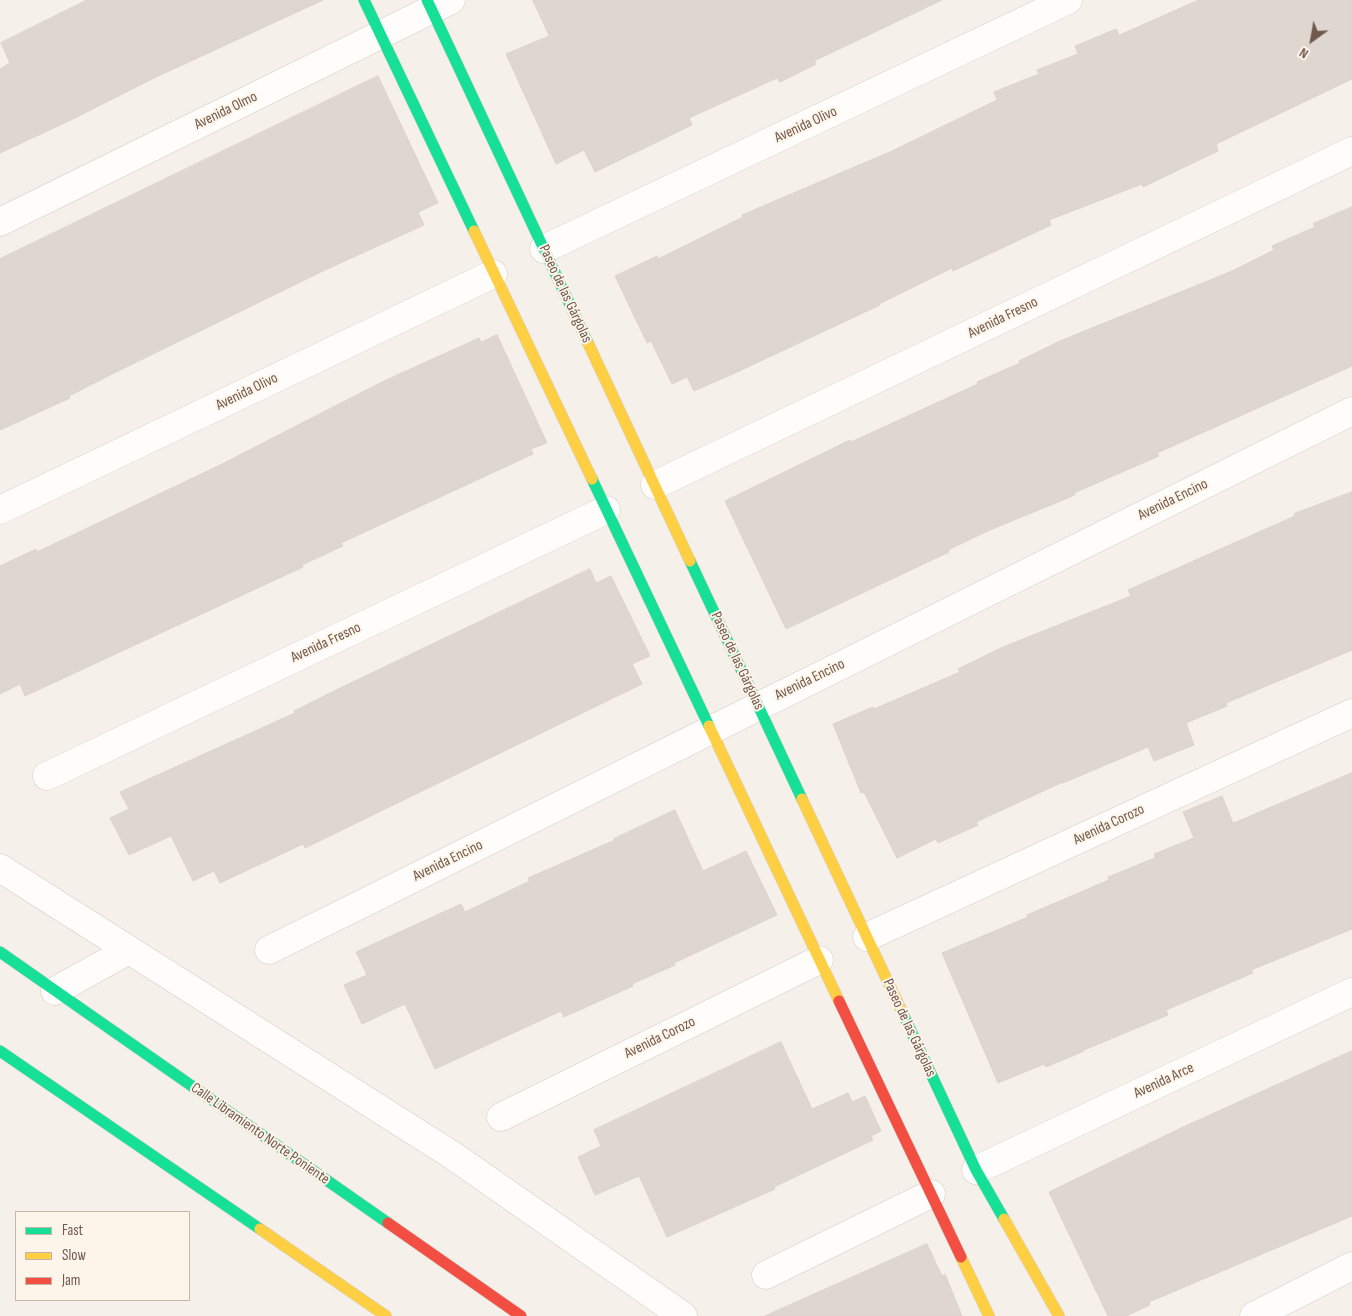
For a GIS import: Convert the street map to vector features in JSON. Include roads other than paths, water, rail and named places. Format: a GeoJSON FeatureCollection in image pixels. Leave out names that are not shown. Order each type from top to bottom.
{"type":"FeatureCollection","features":[{"type":"Feature","properties":{"kind":"main road"},"geometry":{"type":"LineString","coordinates":[[364,0],[988,1316]]}},
{"type":"Feature","properties":{"kind":"main road","name":"Paseo de las Gárgolas"},"geometry":{"type":"LineString","coordinates":[[436,3],[544,249],[976,1170],[1059,1316]]}},
{"type":"Feature","properties":{"kind":"main road","name":"Calle Libramiento Norte Poniente"},"geometry":{"type":"LineString","coordinates":[[0,952],[521,1316]]}},
{"type":"Feature","properties":{"kind":"main road"},"geometry":{"type":"LineString","coordinates":[[0,1051],[386,1316]]}},
{"type":"Feature","properties":{"kind":"street","name":"Avenida Olivo"},"geometry":{"type":"LineString","coordinates":[[544,249],[1068,0]]}},
{"type":"Feature","properties":{"kind":"street","name":"Avenida Olmo"},"geometry":{"type":"LineString","coordinates":[[0,222],[381,35],[436,3]]}},
{"type":"Feature","properties":{"kind":"street","name":"Avenida Fresno"},"geometry":{"type":"LineString","coordinates":[[655,485],[1352,151]]}},
{"type":"Feature","properties":{"kind":"street","name":"Avenida Olivo"},"geometry":{"type":"LineString","coordinates":[[0,510],[493,274]]}},
{"type":"Feature","properties":{"kind":"street","name":"Avenida Encino"},"geometry":{"type":"LineString","coordinates":[[269,950],[1352,411]]}},
{"type":"Feature","properties":{"kind":"street","name":"Avenida Fresno"},"geometry":{"type":"LineString","coordinates":[[47,776],[606,510]]}},
{"type":"Feature","properties":{"kind":"street","name":"Avenida Corozo"},"geometry":{"type":"LineString","coordinates":[[867,937],[1352,713]]}},
{"type":"Feature","properties":{"kind":"street"},"geometry":{"type":"LineString","coordinates":[[0,868],[452,1154],[683,1316]]}},
{"type":"Feature","properties":{"kind":"street"},"geometry":{"type":"LineString","coordinates":[[55,991],[129,950]]}},
{"type":"Feature","properties":{"kind":"street","name":"Avenida Corozo"},"geometry":{"type":"LineString","coordinates":[[501,1117],[819,960]]}},
{"type":"Feature","properties":{"kind":"street","name":"Avenida Arce"},"geometry":{"type":"LineString","coordinates":[[976,1170],[1352,992]]}},
{"type":"Feature","properties":{"kind":"street"},"geometry":{"type":"LineString","coordinates":[[766,1275],[930,1194]]}},
{"type":"Feature","properties":{"kind":"street"},"geometry":{"type":"LineString","coordinates":[[1254,1316],[1352,1266]]}}]}
